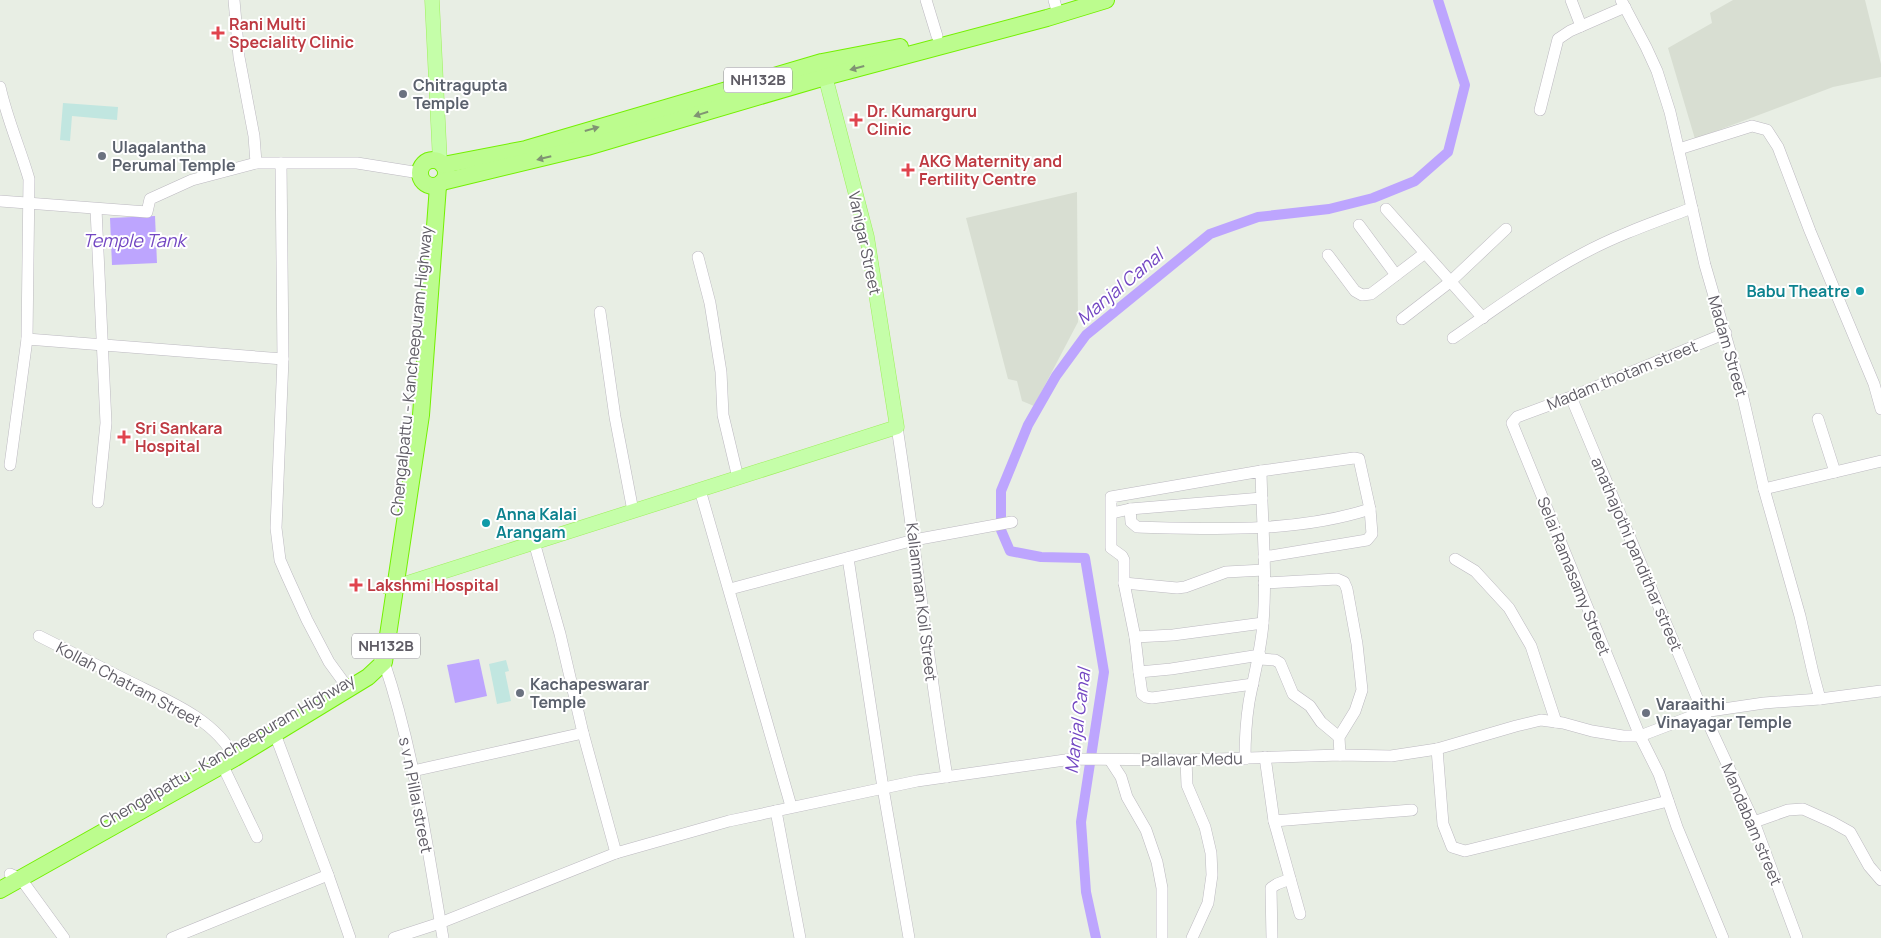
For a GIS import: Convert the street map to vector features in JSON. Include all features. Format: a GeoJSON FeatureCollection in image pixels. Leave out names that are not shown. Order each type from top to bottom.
{"type":"FeatureCollection","features":[{"type":"Feature","properties":{"kind":"highway","name":"NH132B"},"geometry":{"type":"LineString","coordinates":[[438,162],[526,148],[824,69],[937,36],[1056,7],[1075,0]]}},
{"type":"Feature","properties":{"kind":"highway"},"geometry":{"type":"LineString","coordinates":[[437,185],[446,172],[438,162],[424,164],[420,173],[422,180],[437,185],[587,147],[824,69],[1056,7],[1106,0]]}},
{"type":"Feature","properties":{"kind":"highway","name":"Chengalpattu - Kancheepuram Highway"},"geometry":{"type":"LineString","coordinates":[[391,587],[437,185]]}},
{"type":"Feature","properties":{"kind":"highway","name":"NH132B"},"geometry":{"type":"LineString","coordinates":[[0,890],[10,877],[227,758],[275,734],[368,677],[380,659],[391,587]]}},
{"type":"Feature","properties":{"kind":"highway","name":"Chengalpattu - Kancheepuram Highway"},"geometry":{"type":"LineString","coordinates":[[227,758],[345,684],[380,659]]}},
{"type":"Feature","properties":{"kind":"main road"},"geometry":{"type":"LineString","coordinates":[[422,0],[438,162]]}},
{"type":"Feature","properties":{"kind":"main road"},"geometry":{"type":"LineString","coordinates":[[432,0],[438,162]]}},
{"type":"Feature","properties":{"kind":"main road","name":"Vanigar Street"},"geometry":{"type":"LineString","coordinates":[[824,69],[866,237],[897,427]]}},
{"type":"Feature","properties":{"kind":"main road"},"geometry":{"type":"LineString","coordinates":[[391,587],[897,427]]}},
{"type":"Feature","properties":{"kind":"street"},"geometry":{"type":"LineString","coordinates":[[234,0],[239,56],[254,136],[256,163]]}},
{"type":"Feature","properties":{"kind":"street"},"geometry":{"type":"LineString","coordinates":[[926,0],[937,36]]}},
{"type":"Feature","properties":{"kind":"street"},"geometry":{"type":"LineString","coordinates":[[1571,0],[1581,26]]}},
{"type":"Feature","properties":{"kind":"street"},"geometry":{"type":"LineString","coordinates":[[1540,110],[1558,39],[1623,4]]}},
{"type":"Feature","properties":{"kind":"street","name":"Madam Street"},"geometry":{"type":"LineString","coordinates":[[1623,4],[1657,71],[1670,112],[1705,265],[1726,333],[1764,489],[1800,616],[1812,673],[1820,699]]}},
{"type":"Feature","properties":{"kind":"street"},"geometry":{"type":"LineString","coordinates":[[0,88],[7,117],[29,179],[27,339],[10,465]]}},
{"type":"Feature","properties":{"kind":"street"},"geometry":{"type":"LineString","coordinates":[[1679,148],[1752,126],[1767,130],[1778,147],[1810,231],[1874,384],[1881,409]]}},
{"type":"Feature","properties":{"kind":"street"},"geometry":{"type":"LineString","coordinates":[[0,201],[147,212],[150,199],[192,180],[256,163],[357,162],[420,173]]}},
{"type":"Feature","properties":{"kind":"street"},"geometry":{"type":"LineString","coordinates":[[281,163],[283,359],[276,528],[280,560],[307,620],[329,662],[345,684]]}},
{"type":"Feature","properties":{"kind":"street"},"geometry":{"type":"LineString","coordinates":[[1453,338],[1547,275],[1582,254],[1623,234],[1692,208]]}},
{"type":"Feature","properties":{"kind":"street"},"geometry":{"type":"LineString","coordinates":[[96,209],[106,423],[98,502]]}},
{"type":"Feature","properties":{"kind":"street"},"geometry":{"type":"LineString","coordinates":[[1386,209],[1483,318]]}},
{"type":"Feature","properties":{"kind":"street"},"geometry":{"type":"LineString","coordinates":[[1359,225],[1396,275]]}},
{"type":"Feature","properties":{"kind":"street"},"geometry":{"type":"LineString","coordinates":[[1402,319],[1450,282],[1506,229]]}},
{"type":"Feature","properties":{"kind":"street"},"geometry":{"type":"LineString","coordinates":[[1328,255],[1355,291],[1362,295],[1371,294],[1425,253]]}},
{"type":"Feature","properties":{"kind":"street"},"geometry":{"type":"LineString","coordinates":[[698,257],[710,303],[721,372],[723,415],[738,478]]}},
{"type":"Feature","properties":{"kind":"street"},"geometry":{"type":"LineString","coordinates":[[600,312],[615,417],[633,511]]}},
{"type":"Feature","properties":{"kind":"street","name":"Madam thotam street"},"geometry":{"type":"LineString","coordinates":[[1517,417],[1571,397],[1726,333]]}},
{"type":"Feature","properties":{"kind":"street"},"geometry":{"type":"LineString","coordinates":[[27,339],[283,359]]}},
{"type":"Feature","properties":{"kind":"street","name":"anathajothi pandithar street"},"geometry":{"type":"LineString","coordinates":[[1571,397],[1703,712]]}},
{"type":"Feature","properties":{"kind":"street","name":"Selai Ramasamy Street"},"geometry":{"type":"LineString","coordinates":[[1517,417],[1512,423],[1513,427],[1640,736],[1659,774],[1677,827],[1723,938]]}},
{"type":"Feature","properties":{"kind":"street"},"geometry":{"type":"LineString","coordinates":[[1818,419],[1835,472]]}},
{"type":"Feature","properties":{"kind":"street","name":"Kaliamman Koil Street"},"geometry":{"type":"LineString","coordinates":[[897,427],[914,540],[931,678],[948,777]]}},
{"type":"Feature","properties":{"kind":"street"},"geometry":{"type":"LineString","coordinates":[[1253,684],[1152,698],[1142,694],[1136,637],[1124,584],[1124,560],[1122,556],[1111,548],[1111,497],[1358,458],[1370,509],[1372,534],[1367,540],[1264,557]]}},
{"type":"Feature","properties":{"kind":"street"},"geometry":{"type":"LineString","coordinates":[[1764,489],[1881,461]]}},
{"type":"Feature","properties":{"kind":"street"},"geometry":{"type":"LineString","coordinates":[[1245,759],[1245,731],[1259,657],[1263,623],[1264,528],[1261,472]]}},
{"type":"Feature","properties":{"kind":"street"},"geometry":{"type":"LineString","coordinates":[[700,490],[791,806]]}},
{"type":"Feature","properties":{"kind":"street"},"geometry":{"type":"LineString","coordinates":[[1112,513],[1130,509],[1262,498]]}},
{"type":"Feature","properties":{"kind":"street"},"geometry":{"type":"LineString","coordinates":[[1130,509],[1131,522],[1137,527],[1264,528],[1348,516],[1370,509]]}},
{"type":"Feature","properties":{"kind":"street"},"geometry":{"type":"LineString","coordinates":[[730,589],[914,540],[1012,522]]}},
{"type":"Feature","properties":{"kind":"street"},"geometry":{"type":"LineString","coordinates":[[534,542],[560,634],[583,733],[616,853]]}},
{"type":"Feature","properties":{"kind":"street"},"geometry":{"type":"LineString","coordinates":[[848,558],[883,788],[909,938]]}},
{"type":"Feature","properties":{"kind":"street"},"geometry":{"type":"LineString","coordinates":[[1455,559],[1475,571],[1509,608],[1531,646],[1556,722]]}},
{"type":"Feature","properties":{"kind":"street"},"geometry":{"type":"LineString","coordinates":[[1124,584],[1177,588],[1226,572],[1264,570]]}},
{"type":"Feature","properties":{"kind":"street"},"geometry":{"type":"LineString","coordinates":[[1264,583],[1337,579],[1344,582],[1357,644],[1362,690],[1355,711],[1339,737],[1340,755]]}},
{"type":"Feature","properties":{"kind":"street"},"geometry":{"type":"LineString","coordinates":[[1136,637],[1173,635],[1263,623]]}},
{"type":"Feature","properties":{"kind":"street","name":"Kollah Chatram Street"},"geometry":{"type":"LineString","coordinates":[[40,636],[182,709],[213,731],[227,758],[257,836]]}},
{"type":"Feature","properties":{"kind":"street"},"geometry":{"type":"LineString","coordinates":[[1139,672],[1259,657],[1275,660],[1280,663],[1293,694],[1310,706],[1321,722],[1339,737]]}},
{"type":"Feature","properties":{"kind":"street","name":"s v n Pillai street"},"geometry":{"type":"LineString","coordinates":[[380,659],[394,693],[413,771],[442,938]]}},
{"type":"Feature","properties":{"kind":"street"},"geometry":{"type":"LineString","coordinates":[[368,677],[379,679],[386,683],[394,693]]}},
{"type":"Feature","properties":{"kind":"street"},"geometry":{"type":"LineString","coordinates":[[1640,736],[1703,712],[1764,703],[1820,699],[1881,691]]}},
{"type":"Feature","properties":{"kind":"street","name":"Mandabam street"},"geometry":{"type":"LineString","coordinates":[[1703,712],[1754,822],[1797,938]]}},
{"type":"Feature","properties":{"kind":"street","name":"Pallavar Medu"},"geometry":{"type":"LineString","coordinates":[[394,938],[440,923],[616,853],[729,821],[791,806],[917,781],[1072,759],[1186,760],[1340,755],[1391,756],[1437,749],[1541,720],[1623,736],[1640,736]]}},
{"type":"Feature","properties":{"kind":"street"},"geometry":{"type":"LineString","coordinates":[[413,771],[583,733]]}},
{"type":"Feature","properties":{"kind":"street"},"geometry":{"type":"LineString","coordinates":[[275,734],[350,938]]}},
{"type":"Feature","properties":{"kind":"street"},"geometry":{"type":"LineString","coordinates":[[1437,749],[1443,824],[1452,848],[1465,851],[1668,801]]}},
{"type":"Feature","properties":{"kind":"street"},"geometry":{"type":"LineString","coordinates":[[1266,758],[1274,821],[1300,914]]}},
{"type":"Feature","properties":{"kind":"street"},"geometry":{"type":"LineString","coordinates":[[1110,760],[1121,776],[1127,797],[1146,830],[1157,862],[1162,888],[1162,938]]}},
{"type":"Feature","properties":{"kind":"street"},"geometry":{"type":"LineString","coordinates":[[1186,760],[1187,785],[1205,827],[1212,853],[1212,875],[1208,903],[1192,938]]}},
{"type":"Feature","properties":{"kind":"street"},"geometry":{"type":"LineString","coordinates":[[1754,822],[1788,810],[1803,809],[1810,812],[1850,832],[1869,866],[1881,880]]}},
{"type":"Feature","properties":{"kind":"street"},"geometry":{"type":"LineString","coordinates":[[1274,821],[1412,810]]}},
{"type":"Feature","properties":{"kind":"street"},"geometry":{"type":"LineString","coordinates":[[776,811],[800,938]]}},
{"type":"Feature","properties":{"kind":"street"},"geometry":{"type":"LineString","coordinates":[[172,938],[328,875]]}},
{"type":"Feature","properties":{"kind":"street"},"geometry":{"type":"LineString","coordinates":[[10,877],[64,938]]}},
{"type":"Feature","properties":{"kind":"street"},"geometry":{"type":"LineString","coordinates":[[1272,938],[1271,888],[1290,879]]}},
{"type":"Feature","properties":{"kind":"shaded area"},"geometry":{"type":"Polygon","coordinates":[[[1733,0],[1865,0],[1881,64],[1881,77],[1833,87],[1695,139],[1668,48],[1712,23],[1710,13],[1733,0]]]}},
{"type":"Feature","properties":{"kind":"shaded area"},"geometry":{"type":"Polygon","coordinates":[[[63,103],[118,107],[117,120],[72,116],[70,141],[60,140],[63,103]]]}},
{"type":"Feature","properties":{"kind":"shaded area"},"geometry":{"type":"Polygon","coordinates":[[[1077,192],[1078,322],[1034,406],[1022,401],[1017,381],[1008,379],[966,218],[1077,192]]]}},
{"type":"Feature","properties":{"kind":"shaded area"},"geometry":{"type":"Polygon","coordinates":[[[506,660],[509,671],[505,672],[511,701],[497,704],[489,664],[506,660]]]}},
{"type":"Feature","properties":{"kind":"water","name":"Temple Tank"},"geometry":{"type":"Polygon","coordinates":[[[155,216],[157,263],[112,265],[110,218],[155,216]]]}},
{"type":"Feature","properties":{"kind":"water"},"geometry":{"type":"Polygon","coordinates":[[[479,659],[487,696],[455,703],[447,665],[479,659]]]}},
{"type":"Feature","properties":{"kind":"waterway","name":"Manjal Canal"},"geometry":{"type":"LineString","coordinates":[[1096,938],[1086,892],[1081,822],[1104,672],[1085,558],[1041,557],[1010,551],[1001,530],[1001,491],[1028,425],[1056,376],[1086,335],[1210,234],[1258,217],[1329,209],[1373,198],[1415,181],[1448,152],[1465,85],[1438,0]]}},
{"type":"Feature","properties":{"kind":"place","name":"Rani Multi Speciality Clinic"},"geometry":{"type":"Point","coordinates":[218,33]}},
{"type":"Feature","properties":{"kind":"place","name":"Chitragupta Temple"},"geometry":{"type":"Point","coordinates":[403,94]}},
{"type":"Feature","properties":{"kind":"place","name":"Dr. Kumarguru Clinic"},"geometry":{"type":"Point","coordinates":[856,120]}},
{"type":"Feature","properties":{"kind":"place","name":"Ulagalantha Perumal Temple"},"geometry":{"type":"Point","coordinates":[102,156]}},
{"type":"Feature","properties":{"kind":"place","name":"AKG Maternity and Fertility Centre"},"geometry":{"type":"Point","coordinates":[908,170]}},
{"type":"Feature","properties":{"kind":"place","name":"Babu Theatre"},"geometry":{"type":"Point","coordinates":[1860,291]}},
{"type":"Feature","properties":{"kind":"place","name":"Sri Sankara Hospital"},"geometry":{"type":"Point","coordinates":[124,437]}},
{"type":"Feature","properties":{"kind":"place","name":"Anna Kalai Arangam"},"geometry":{"type":"Point","coordinates":[486,523]}},
{"type":"Feature","properties":{"kind":"place","name":"Lakshmi Hospital"},"geometry":{"type":"Point","coordinates":[356,585]}},
{"type":"Feature","properties":{"kind":"place","name":"Kachapeswarar Temple"},"geometry":{"type":"Point","coordinates":[520,693]}},
{"type":"Feature","properties":{"kind":"place","name":"Varaaithi Vinayagar Temple"},"geometry":{"type":"Point","coordinates":[1646,713]}}]}
